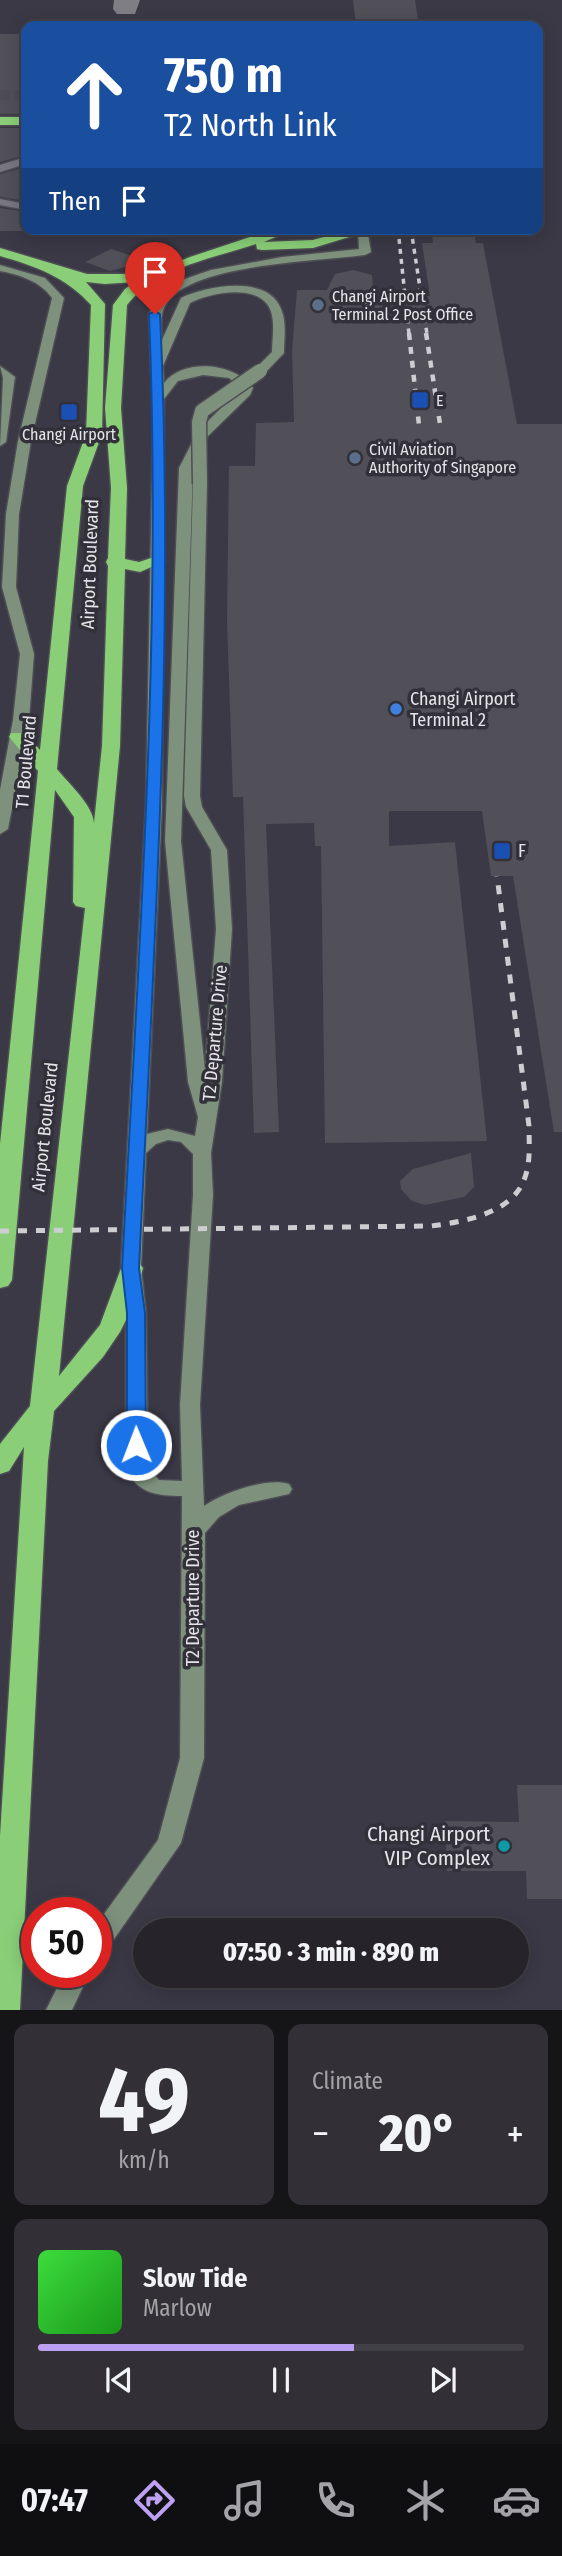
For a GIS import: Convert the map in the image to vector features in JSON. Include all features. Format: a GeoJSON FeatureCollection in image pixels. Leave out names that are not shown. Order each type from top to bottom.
{"type":"FeatureCollection","features":[{"type":"Feature","properties":{"kind":"highway"},"geometry":{"type":"LineString","coordinates":[[0,121],[21,121]]}},
{"type":"Feature","properties":{"kind":"highway"},"geometry":{"type":"LineString","coordinates":[[0,131],[21,131]]}},
{"type":"Feature","properties":{"kind":"highway"},"geometry":{"type":"LineString","coordinates":[[0,252],[57,271],[107,282],[161,272],[269,235]]}},
{"type":"Feature","properties":{"kind":"highway"},"geometry":{"type":"LineString","coordinates":[[122,299],[156,281],[255,247],[313,244],[347,235]]}},
{"type":"Feature","properties":{"kind":"highway"},"geometry":{"type":"LineString","coordinates":[[57,271],[91,294],[95,289],[107,287],[122,299]]}},
{"type":"Feature","properties":{"kind":"highway"},"geometry":{"type":"LineString","coordinates":[[122,299],[161,272]]}},
{"type":"Feature","properties":{"kind":"highway","name":"T1 Boulevard"},"geometry":{"type":"LineString","coordinates":[[0,1280],[15,1097],[75,486],[95,425],[99,314],[98,304],[91,294]]}},
{"type":"Feature","properties":{"kind":"highway","name":"Airport Boulevard"},"geometry":{"type":"LineString","coordinates":[[5,2010],[35,1461],[91,955],[111,746],[114,562],[119,488],[113,408],[122,299]]}},
{"type":"Feature","properties":{"kind":"highway"},"geometry":{"type":"LineString","coordinates":[[114,562],[140,567],[157,561]]}},
{"type":"Feature","properties":{"kind":"highway"},"geometry":{"type":"LineString","coordinates":[[18,737],[69,794],[84,817],[81,930],[91,955]]}},
{"type":"Feature","properties":{"kind":"highway"},"geometry":{"type":"LineString","coordinates":[[0,1465],[34,1417],[108,1334],[124,1296],[131,1268]]}},
{"type":"Feature","properties":{"kind":"main road"},"geometry":{"type":"LineString","coordinates":[[193,1489],[156,1487],[138,1474],[136,1313],[131,1268],[154,804],[159,422],[156,308],[177,287],[244,265],[276,258],[365,252],[363,235]]}},
{"type":"Feature","properties":{"kind":"main road"},"geometry":{"type":"LineString","coordinates":[[0,268],[30,276],[50,288],[58,299],[52,312],[43,370],[21,448],[9,590],[27,652],[18,737],[0,829]]}},
{"type":"Feature","properties":{"kind":"main road"},"geometry":{"type":"LineString","coordinates":[[0,277],[19,282],[45,297],[52,312]]}},
{"type":"Feature","properties":{"kind":"main road","name":"T2 Departure Drive"},"geometry":{"type":"LineString","coordinates":[[112,1923],[169,1843],[187,1784],[193,1737],[194,1532],[190,1405],[203,1195],[202,1153],[213,1082],[224,929],[220,861],[216,841],[200,818],[192,796],[199,422],[207,406],[274,360],[278,353],[275,309],[271,301],[257,293],[236,289],[210,291],[185,301],[158,364]]}},
{"type":"Feature","properties":{"kind":"main road"},"geometry":{"type":"LineString","coordinates":[[159,398],[174,378],[202,371],[232,374],[240,378],[247,387],[246,392],[205,428],[190,454],[186,468],[173,841],[197,1082],[207,1120]]}},
{"type":"Feature","properties":{"kind":"main road"},"geometry":{"type":"LineString","coordinates":[[0,442],[5,374]]}},
{"type":"Feature","properties":{"kind":"main road"},"geometry":{"type":"LineString","coordinates":[[135,1155],[148,1140],[170,1135],[191,1140],[202,1153]]}},
{"type":"Feature","properties":{"kind":"main road"},"geometry":{"type":"LineString","coordinates":[[194,1532],[207,1511],[239,1497],[281,1489]]}},
{"type":"Feature","properties":{"kind":"main road"},"geometry":{"type":"LineString","coordinates":[[59,2010],[70,1988]]}},
{"type":"Feature","properties":{"kind":"street"},"geometry":{"type":"LineString","coordinates":[[3,168],[21,162]]}},
{"type":"Feature","properties":{"kind":"street"},"geometry":{"type":"LineString","coordinates":[[3,168],[21,171]]}},
{"type":"Feature","properties":{"kind":"street"},"geometry":{"type":"LineString","coordinates":[[0,202],[21,206]]}},
{"type":"Feature","properties":{"kind":"shaded area"},"geometry":{"type":"Polygon","coordinates":[[[0,0],[562,0],[562,2010],[0,2010],[0,0]]]}},
{"type":"Feature","properties":{"kind":"building"},"geometry":{"type":"Polygon","coordinates":[[[353,0],[415,0],[418,21],[355,21],[353,0]]]}},
{"type":"Feature","properties":{"kind":"building"},"geometry":{"type":"Polygon","coordinates":[[[0,34],[21,34],[21,114],[0,114],[0,34]]]}},
{"type":"Feature","properties":{"kind":"building"},"geometry":{"type":"Polygon","coordinates":[[[0,128],[21,128],[21,156],[0,162],[0,128]]]}},
{"type":"Feature","properties":{"kind":"building"},"geometry":{"type":"Polygon","coordinates":[[[21,168],[21,200],[0,197],[0,174],[21,168]]]}},
{"type":"Feature","properties":{"kind":"building"},"geometry":{"type":"Polygon","coordinates":[[[0,208],[21,211],[21,231],[0,231],[0,208]]]}},
{"type":"Feature","properties":{"kind":"building","name":"Changi Airport Terminal 2"},"geometry":{"type":"Polygon","coordinates":[[[432,235],[474,235],[476,243],[483,243],[517,424],[562,424],[562,1132],[554,1132],[513,876],[491,876],[482,811],[389,811],[389,846],[455,842],[487,1141],[325,1143],[321,846],[315,846],[314,823],[266,824],[279,1132],[254,1133],[243,797],[233,797],[227,621],[229,466],[255,466],[256,423],[294,422],[292,350],[297,290],[327,290],[335,274],[353,270],[372,275],[373,290],[377,290],[379,296],[430,296],[422,243],[433,243],[432,235]]]}},
{"type":"Feature","properties":{"kind":"building"},"geometry":{"type":"Polygon","coordinates":[[[111,249],[148,261],[110,271],[85,262],[111,249]]]}},
{"type":"Feature","properties":{"kind":"building"},"geometry":{"type":"Polygon","coordinates":[[[471,1153],[474,1187],[464,1197],[425,1205],[412,1201],[401,1189],[400,1181],[413,1169],[471,1153]]]}},
{"type":"Feature","properties":{"kind":"building","name":"Changi Airport VIP Complex"},"geometry":{"type":"Polygon","coordinates":[[[517,1785],[562,1785],[562,1899],[527,1899],[526,1871],[447,1871],[445,1821],[519,1822],[517,1785]]]}},
{"type":"Feature","properties":{"kind":"taxiway"},"geometry":{"type":"LineString","coordinates":[[126,9],[127,0]]}},
{"type":"Feature","properties":{"kind":"tunnel"},"geometry":{"type":"LineString","coordinates":[[0,95],[21,95]]}},
{"type":"Feature","properties":{"kind":"railway"},"geometry":{"type":"LineString","coordinates":[[399,235],[409,334]]}},
{"type":"Feature","properties":{"kind":"railway"},"geometry":{"type":"LineString","coordinates":[[412,235],[427,334]]}},
{"type":"Feature","properties":{"kind":"railway"},"geometry":{"type":"LineString","coordinates":[[409,333],[419,425]]}},
{"type":"Feature","properties":{"kind":"railway"},"geometry":{"type":"LineString","coordinates":[[426,333],[440,424]]}},
{"type":"Feature","properties":{"kind":"railway"},"geometry":{"type":"LineString","coordinates":[[0,1231],[431,1226],[471,1219],[508,1201],[518,1192],[528,1167],[529,1126],[497,876]]}},
{"type":"Feature","properties":{"kind":"place","name":"Changi Airport Terminal 2 Post Office"},"geometry":{"type":"Point","coordinates":[318,305]}},
{"type":"Feature","properties":{"kind":"place","name":"E"},"geometry":{"type":"Point","coordinates":[420,400]}},
{"type":"Feature","properties":{"kind":"place","name":"Changi Airport"},"geometry":{"type":"Point","coordinates":[69,412]}},
{"type":"Feature","properties":{"kind":"place","name":"Civil Aviation Authority of Singapore"},"geometry":{"type":"Point","coordinates":[355,458]}},
{"type":"Feature","properties":{"kind":"place","name":"Changi Airport Terminal 2"},"geometry":{"type":"Point","coordinates":[396,709]}},
{"type":"Feature","properties":{"kind":"place","name":"F"},"geometry":{"type":"Point","coordinates":[502,851]}},
{"type":"Feature","properties":{"kind":"place","name":"Changi Airport VIP Complex"},"geometry":{"type":"Point","coordinates":[504,1846]}},
{"type":"Feature","properties":{"kind":"route"},"geometry":{"type":"LineString","coordinates":[[136,1445],[136,1313],[131,1268],[154,804],[159,422],[155,314]]}}]}
